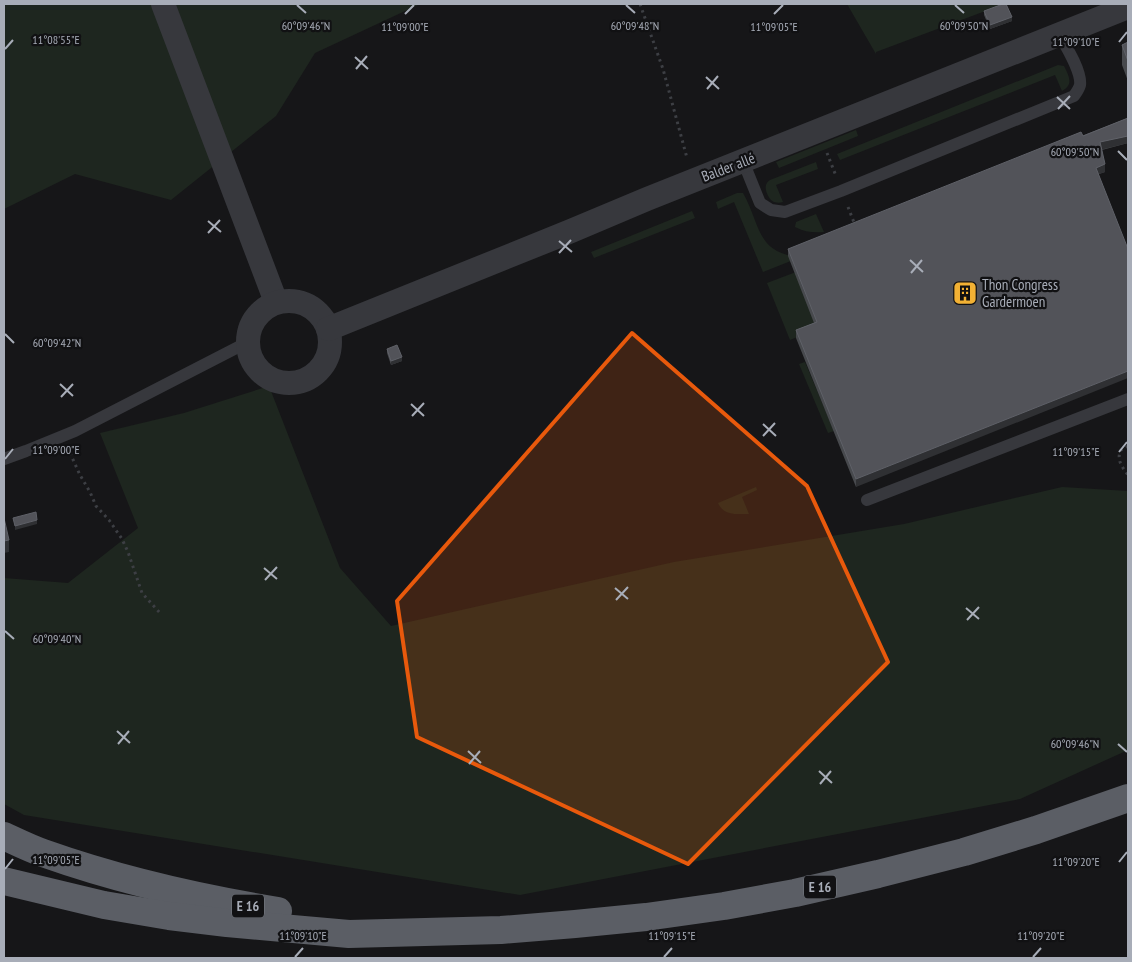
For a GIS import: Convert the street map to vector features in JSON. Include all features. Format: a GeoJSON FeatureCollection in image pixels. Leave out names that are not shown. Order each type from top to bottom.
{"type":"FeatureCollection","features":[{"type":"Feature","properties":{"kind":"highway","name":"E 16"},"geometry":{"type":"LineString","coordinates":[[4,881],[104,905],[169,916],[237,924],[349,934],[501,930],[646,917],[724,906],[795,893],[964,852],[1036,830],[1128,798]]}},
{"type":"Feature","properties":{"kind":"highway","name":"E 16"},"geometry":{"type":"LineString","coordinates":[[4,836],[41,852],[100,872],[178,892],[232,903],[293,914],[501,930]]}},
{"type":"Feature","properties":{"kind":"street"},"geometry":{"type":"LineString","coordinates":[[163,4],[276,302]]}},
{"type":"Feature","properties":{"kind":"street","name":"Balder allé"},"geometry":{"type":"LineString","coordinates":[[328,330],[693,181],[1128,7]]}},
{"type":"Feature","properties":{"kind":"street"},"geometry":{"type":"LineString","coordinates":[[290,300],[303,303],[315,310],[324,319],[328,330],[330,345],[328,358],[321,369],[310,378],[298,383],[284,384],[271,380],[259,372],[251,360],[248,332],[254,319],[264,309],[276,302],[290,300]]}},
{"type":"Feature","properties":{"kind":"lane"},"geometry":{"type":"LineString","coordinates":[[743,161],[760,204],[771,210],[785,212],[850,187],[1074,96],[1080,86],[1079,76],[1059,34]]}},
{"type":"Feature","properties":{"kind":"lane"},"geometry":{"type":"LineString","coordinates":[[4,459],[76,431],[248,342]]}},
{"type":"Feature","properties":{"kind":"lane"},"geometry":{"type":"LineString","coordinates":[[867,500],[1128,398]]}},
{"type":"Feature","properties":{"kind":"path"},"geometry":{"type":"LineString","coordinates":[[640,4],[663,69],[693,181]]}},
{"type":"Feature","properties":{"kind":"path"},"geometry":{"type":"LineString","coordinates":[[66,435],[71,454],[96,506],[109,520],[125,546],[142,593],[160,613]]}},
{"type":"Feature","properties":{"kind":"path"},"geometry":{"type":"LineString","coordinates":[[1128,446],[1121,450],[1119,456],[1122,466],[1128,474]]}},
{"type":"Feature","properties":{"kind":"highlighted area"},"geometry":{"type":"Polygon","coordinates":[[[632,333],[807,486],[888,662],[688,864],[417,737],[397,601],[632,333]]]}},
{"type":"Feature","properties":{"kind":"shaded area"},"geometry":{"type":"Polygon","coordinates":[[[4,4],[420,4],[315,53],[276,116],[171,200],[75,174],[4,209],[4,4]]]}},
{"type":"Feature","properties":{"kind":"shaded area"},"geometry":{"type":"Polygon","coordinates":[[[847,4],[1004,4],[876,52],[876,54],[847,4]]]}},
{"type":"Feature","properties":{"kind":"shaded area"},"geometry":{"type":"Polygon","coordinates":[[[1058,65],[1064,66],[1069,80],[1068,86],[1062,91],[1055,75],[840,160],[837,154],[1058,65]]]}},
{"type":"Feature","properties":{"kind":"shaded area"},"geometry":{"type":"Polygon","coordinates":[[[856,130],[858,136],[779,168],[776,162],[856,130]]]}},
{"type":"Feature","properties":{"kind":"shaded area"},"geometry":{"type":"Polygon","coordinates":[[[816,162],[818,169],[776,185],[783,202],[775,202],[770,199],[767,194],[766,185],[770,180],[816,162]]]}},
{"type":"Feature","properties":{"kind":"shaded area"},"geometry":{"type":"Polygon","coordinates":[[[737,193],[743,193],[757,227],[768,244],[786,255],[801,257],[763,272],[734,202],[718,209],[716,202],[737,193]]]}},
{"type":"Feature","properties":{"kind":"shaded area"},"geometry":{"type":"Polygon","coordinates":[[[692,211],[695,218],[594,258],[591,252],[692,211]]]}},
{"type":"Feature","properties":{"kind":"shaded area"},"geometry":{"type":"Polygon","coordinates":[[[816,214],[824,232],[809,232],[795,227],[796,222],[816,214]]]}},
{"type":"Feature","properties":{"kind":"shaded area"},"geometry":{"type":"Polygon","coordinates":[[[796,272],[819,328],[790,340],[767,283],[796,272]]]}},
{"type":"Feature","properties":{"kind":"shaded area"},"geometry":{"type":"Polygon","coordinates":[[[805,362],[834,431],[828,433],[799,364],[805,362]]]}},
{"type":"Feature","properties":{"kind":"shaded area"},"geometry":{"type":"Polygon","coordinates":[[[269,386],[340,568],[391,626],[674,562],[904,524],[1062,487],[1128,491],[1128,750],[1020,799],[520,895],[24,815],[4,804],[4,578],[68,583],[138,528],[100,433],[184,413],[269,386]]]}},
{"type":"Feature","properties":{"kind":"shaded area"},"geometry":{"type":"Polygon","coordinates":[[[756,487],[757,490],[742,497],[749,514],[727,512],[718,503],[756,487]]]}},
{"type":"Feature","properties":{"kind":"building"},"geometry":{"type":"Polygon","coordinates":[[[1006,4],[1012,17],[990,25],[984,11],[1006,4]]]}},
{"type":"Feature","properties":{"kind":"building"},"geometry":{"type":"Polygon","coordinates":[[[1128,42],[1128,61],[1122,45],[1128,42]]]}},
{"type":"Feature","properties":{"kind":"building","name":"Thon Congress Gardermoen"},"geometry":{"type":"Polygon","coordinates":[[[1128,118],[1128,136],[1100,142],[1105,164],[1096,168],[1128,249],[1128,371],[856,479],[796,330],[817,322],[788,249],[1081,132],[1083,136],[1128,118]]]}},
{"type":"Feature","properties":{"kind":"building"},"geometry":{"type":"Polygon","coordinates":[[[397,345],[402,357],[391,361],[387,349],[397,345]]]}},
{"type":"Feature","properties":{"kind":"building"},"geometry":{"type":"Polygon","coordinates":[[[36,512],[37,520],[15,526],[13,518],[36,512]]]}},
{"type":"Feature","properties":{"kind":"building"},"geometry":{"type":"Polygon","coordinates":[[[4,518],[9,540],[4,541],[4,518]]]}},
{"type":"Feature","properties":{"kind":"place","name":"Thon Congress Gardermoen"},"geometry":{"type":"Point","coordinates":[965,293]}}]}
